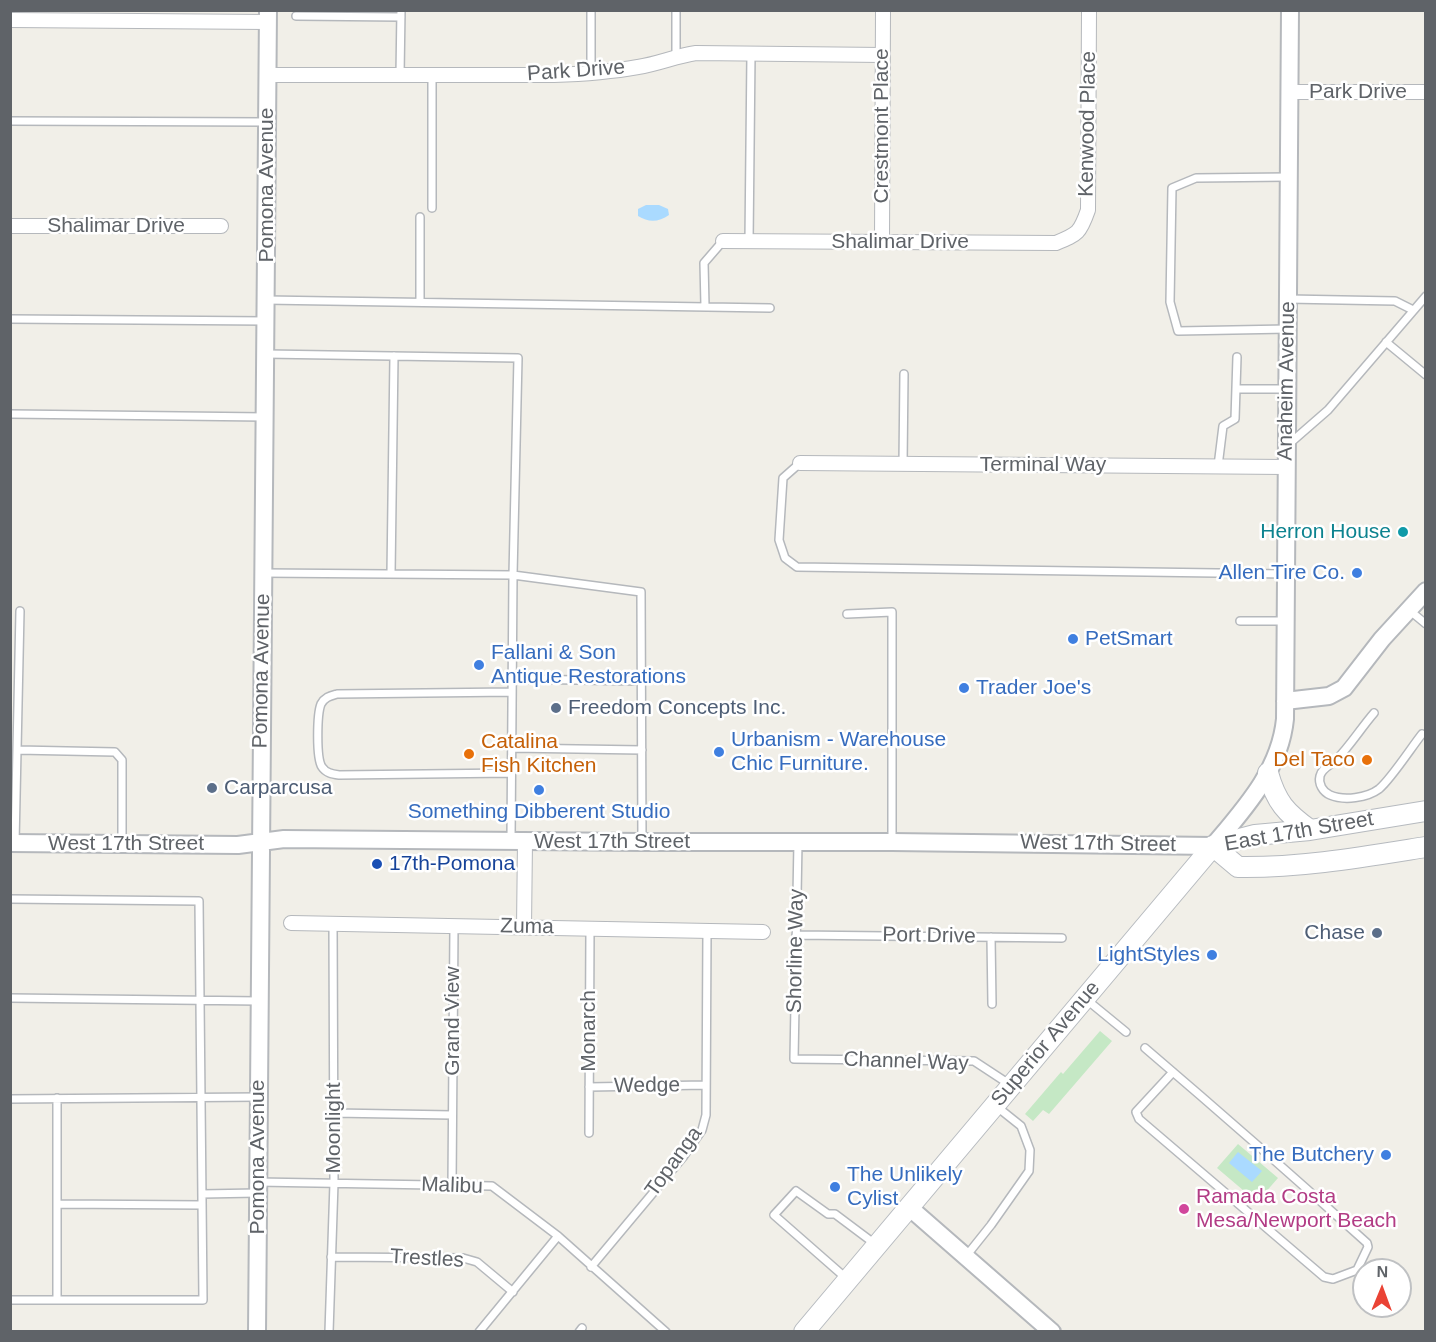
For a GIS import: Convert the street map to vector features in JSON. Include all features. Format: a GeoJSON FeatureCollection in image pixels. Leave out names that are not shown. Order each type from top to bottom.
{"type":"FeatureCollection","features":[{"type":"Feature","properties":{"kind":"main road"},"geometry":{"type":"LineString","coordinates":[[1268,773],[1273,791],[1282,807],[1310,830]]}},
{"type":"Feature","properties":{"kind":"main road","name":"East 17th Street"},"geometry":{"type":"LineString","coordinates":[[1213,846],[1255,835],[1310,830],[1425,811]]}},
{"type":"Feature","properties":{"kind":"main road","name":"East 17th Street"},"geometry":{"type":"LineString","coordinates":[[1213,846],[1238,867],[1260,868],[1309,865],[1425,847]]}},
{"type":"Feature","properties":{"kind":"main road","name":"Superior Avenue"},"geometry":{"type":"LineString","coordinates":[[804,1332],[1213,846]]}},
{"type":"Feature","properties":{"kind":"street","name":"Crestmont Place"},"geometry":{"type":"LineString","coordinates":[[882,242],[883,10]]}},
{"type":"Feature","properties":{"kind":"street","name":"Kenwood Place"},"geometry":{"type":"LineString","coordinates":[[1076,235],[1088,210],[1089,10]]}},
{"type":"Feature","properties":{"kind":"street","name":"Anaheim Avenue"},"geometry":{"type":"LineString","coordinates":[[1279,751],[1283,736],[1285,701],[1290,10]]}},
{"type":"Feature","properties":{"kind":"street"},"geometry":{"type":"LineString","coordinates":[[10,20],[268,16]]}},
{"type":"Feature","properties":{"kind":"street","name":"Pomona Avenue"},"geometry":{"type":"LineString","coordinates":[[257,1332],[268,16]]}},
{"type":"Feature","properties":{"kind":"street","name":"Park Drive"},"geometry":{"type":"LineString","coordinates":[[268,75],[554,75],[640,67],[696,54],[883,55]]}},
{"type":"Feature","properties":{"kind":"street","name":"Park Drive"},"geometry":{"type":"LineString","coordinates":[[1290,92],[1425,92]]}},
{"type":"Feature","properties":{"kind":"street","name":"Shalimar Drive"},"geometry":{"type":"LineString","coordinates":[[10,226],[221,226]]}},
{"type":"Feature","properties":{"kind":"street","name":"Shalimar Drive"},"geometry":{"type":"LineString","coordinates":[[723,241],[1056,243],[1076,235]]}},
{"type":"Feature","properties":{"kind":"street","name":"Terminal Way"},"geometry":{"type":"LineString","coordinates":[[800,463],[1287,467]]}},
{"type":"Feature","properties":{"kind":"street"},"geometry":{"type":"LineString","coordinates":[[1285,701],[1329,696],[1344,688],[1382,639],[1425,591]]}},
{"type":"Feature","properties":{"kind":"street","name":"Superior Avenue"},"geometry":{"type":"LineString","coordinates":[[1213,846],[1245,807],[1268,773],[1279,751]]}},
{"type":"Feature","properties":{"kind":"street","name":"West 17th Street"},"geometry":{"type":"LineString","coordinates":[[13,843],[238,845],[284,839],[1213,846]]}},
{"type":"Feature","properties":{"kind":"street"},"geometry":{"type":"LineString","coordinates":[[518,841],[524,927]]}},
{"type":"Feature","properties":{"kind":"street","name":"Zuma"},"geometry":{"type":"LineString","coordinates":[[291,923],[763,932]]}},
{"type":"Feature","properties":{"kind":"street"},"geometry":{"type":"LineString","coordinates":[[910,1208],[1052,1332]]}},
{"type":"Feature","properties":{"kind":"lane"},"geometry":{"type":"LineString","coordinates":[[591,10],[591,73]]}},
{"type":"Feature","properties":{"kind":"lane"},"geometry":{"type":"LineString","coordinates":[[676,10],[676,57]]}},
{"type":"Feature","properties":{"kind":"lane"},"geometry":{"type":"LineString","coordinates":[[296,16],[401,14],[400,75]]}},
{"type":"Feature","properties":{"kind":"lane"},"geometry":{"type":"LineString","coordinates":[[749,241],[751,54]]}},
{"type":"Feature","properties":{"kind":"lane"},"geometry":{"type":"LineString","coordinates":[[432,75],[432,208]]}},
{"type":"Feature","properties":{"kind":"lane"},"geometry":{"type":"LineString","coordinates":[[10,121],[267,122]]}},
{"type":"Feature","properties":{"kind":"lane"},"geometry":{"type":"LineString","coordinates":[[1288,329],[1178,332],[1170,302],[1172,188],[1196,178],[1289,177]]}},
{"type":"Feature","properties":{"kind":"lane"},"geometry":{"type":"LineString","coordinates":[[420,217],[420,302]]}},
{"type":"Feature","properties":{"kind":"lane"},"geometry":{"type":"LineString","coordinates":[[705,306],[704,263],[723,241]]}},
{"type":"Feature","properties":{"kind":"lane"},"geometry":{"type":"LineString","coordinates":[[1287,446],[1328,410],[1413,310],[1423,305],[1425,296]]}},
{"type":"Feature","properties":{"kind":"lane"},"geometry":{"type":"LineString","coordinates":[[1288,299],[1395,301],[1413,310]]}},
{"type":"Feature","properties":{"kind":"lane"},"geometry":{"type":"LineString","coordinates":[[266,300],[770,308]]}},
{"type":"Feature","properties":{"kind":"lane"},"geometry":{"type":"LineString","coordinates":[[10,319],[266,321]]}},
{"type":"Feature","properties":{"kind":"lane"},"geometry":{"type":"LineString","coordinates":[[1386,342],[1425,375]]}},
{"type":"Feature","properties":{"kind":"lane"},"geometry":{"type":"LineString","coordinates":[[265,354],[518,358],[511,773],[518,841]]}},
{"type":"Feature","properties":{"kind":"lane"},"geometry":{"type":"LineString","coordinates":[[392,574],[394,356]]}},
{"type":"Feature","properties":{"kind":"lane"},"geometry":{"type":"LineString","coordinates":[[1218,466],[1223,426],[1235,418],[1237,357]]}},
{"type":"Feature","properties":{"kind":"lane"},"geometry":{"type":"LineString","coordinates":[[903,464],[904,374]]}},
{"type":"Feature","properties":{"kind":"lane"},"geometry":{"type":"LineString","coordinates":[[1236,388],[1287,389]]}},
{"type":"Feature","properties":{"kind":"lane"},"geometry":{"type":"LineString","coordinates":[[10,414],[265,417]]}},
{"type":"Feature","properties":{"kind":"lane"},"geometry":{"type":"LineString","coordinates":[[800,463],[783,478],[779,540],[785,558],[797,567],[1286,574]]}},
{"type":"Feature","properties":{"kind":"lane"},"geometry":{"type":"LineString","coordinates":[[263,573],[513,575],[641,592],[642,842]]}},
{"type":"Feature","properties":{"kind":"lane"},"geometry":{"type":"LineString","coordinates":[[1409,610],[1425,624]]}},
{"type":"Feature","properties":{"kind":"lane"},"geometry":{"type":"LineString","coordinates":[[13,843],[18,750],[20,611]]}},
{"type":"Feature","properties":{"kind":"lane"},"geometry":{"type":"LineString","coordinates":[[847,614],[892,612],[892,842]]}},
{"type":"Feature","properties":{"kind":"lane"},"geometry":{"type":"LineString","coordinates":[[1240,621],[1285,621]]}},
{"type":"Feature","properties":{"kind":"lane"},"geometry":{"type":"LineString","coordinates":[[512,679],[642,681]]}},
{"type":"Feature","properties":{"kind":"lane"},"geometry":{"type":"LineString","coordinates":[[511,773],[328,773],[318,758],[318,737],[321,705],[327,697],[337,694],[512,692]]}},
{"type":"Feature","properties":{"kind":"lane"},"geometry":{"type":"LineString","coordinates":[[1374,713],[1337,759],[1320,775],[1320,783],[1324,791],[1330,795],[1338,798],[1358,797],[1368,795],[1380,788],[1422,734]]}},
{"type":"Feature","properties":{"kind":"lane"},"geometry":{"type":"LineString","coordinates":[[512,748],[642,750]]}},
{"type":"Feature","properties":{"kind":"lane"},"geometry":{"type":"LineString","coordinates":[[18,750],[115,752],[122,760],[122,844]]}},
{"type":"Feature","properties":{"kind":"lane","name":"Shorline Way"},"geometry":{"type":"LineString","coordinates":[[794,1059],[798,842]]}},
{"type":"Feature","properties":{"kind":"lane"},"geometry":{"type":"LineString","coordinates":[[10,899],[199,901],[203,1300],[10,1300]]}},
{"type":"Feature","properties":{"kind":"lane","name":"Moonlight"},"geometry":{"type":"LineString","coordinates":[[329,1332],[334,1183],[333,924]]}},
{"type":"Feature","properties":{"kind":"lane","name":"Grand View"},"geometry":{"type":"LineString","coordinates":[[452,1185],[454,926]]}},
{"type":"Feature","properties":{"kind":"lane","name":"Monarch"},"geometry":{"type":"LineString","coordinates":[[589,1133],[590,928]]}},
{"type":"Feature","properties":{"kind":"lane","name":"Topanga"},"geometry":{"type":"LineString","coordinates":[[591,1267],[683,1157],[702,1130],[706,1115],[707,931]]}},
{"type":"Feature","properties":{"kind":"lane","name":"Port Drive"},"geometry":{"type":"LineString","coordinates":[[796,935],[1062,938]]}},
{"type":"Feature","properties":{"kind":"lane"},"geometry":{"type":"LineString","coordinates":[[991,937],[992,1004]]}},
{"type":"Feature","properties":{"kind":"lane"},"geometry":{"type":"LineString","coordinates":[[1085,998],[1126,1032]]}},
{"type":"Feature","properties":{"kind":"lane"},"geometry":{"type":"LineString","coordinates":[[10,999],[260,1001]]}},
{"type":"Feature","properties":{"kind":"lane"},"geometry":{"type":"LineString","coordinates":[[1145,1048],[1173,1071],[1367,1243],[1368,1246],[1357,1270],[1333,1279],[1324,1277],[1139,1119],[1136,1112],[1173,1071]]}},
{"type":"Feature","properties":{"kind":"lane","name":"Channel Way"},"geometry":{"type":"LineString","coordinates":[[794,1059],[974,1061],[1011,1086]]}},
{"type":"Feature","properties":{"kind":"lane","name":"Wedge"},"geometry":{"type":"LineString","coordinates":[[589,1087],[706,1085]]}},
{"type":"Feature","properties":{"kind":"lane"},"geometry":{"type":"LineString","coordinates":[[10,1099],[259,1097]]}},
{"type":"Feature","properties":{"kind":"lane"},"geometry":{"type":"LineString","coordinates":[[57,1098],[57,1300]]}},
{"type":"Feature","properties":{"kind":"lane"},"geometry":{"type":"LineString","coordinates":[[966,1257],[1029,1171],[1030,1150],[1021,1126],[994,1104]]}},
{"type":"Feature","properties":{"kind":"lane"},"geometry":{"type":"LineString","coordinates":[[334,1113],[452,1115]]}},
{"type":"Feature","properties":{"kind":"lane","name":"Malibu"},"geometry":{"type":"LineString","coordinates":[[202,1194],[258,1187],[334,1183],[492,1186],[558,1236],[666,1332]]}},
{"type":"Feature","properties":{"kind":"lane"},"geometry":{"type":"LineString","coordinates":[[848,1281],[774,1215],[796,1191],[828,1214],[835,1214],[877,1246]]}},
{"type":"Feature","properties":{"kind":"lane"},"geometry":{"type":"LineString","coordinates":[[57,1204],[202,1205]]}},
{"type":"Feature","properties":{"kind":"lane"},"geometry":{"type":"LineString","coordinates":[[479,1332],[558,1236]]}},
{"type":"Feature","properties":{"kind":"lane","name":"Trestles"},"geometry":{"type":"LineString","coordinates":[[330,1257],[463,1258],[477,1262],[513,1292]]}},
{"type":"Feature","properties":{"kind":"green space"},"geometry":{"type":"Polygon","coordinates":[[[1100,1031],[1112,1041],[1049,1114],[1043,1110],[1033,1121],[1025,1114],[1100,1031]]]}},
{"type":"Feature","properties":{"kind":"green space"},"geometry":{"type":"Polygon","coordinates":[[[1238,1144],[1278,1178],[1257,1202],[1217,1168],[1238,1144]]]}},
{"type":"Feature","properties":{"kind":"water"},"geometry":{"type":"Polygon","coordinates":[[[646,205],[659,205],[668,209],[669,215],[654,221],[646,220],[638,216],[638,209],[646,205]]]}},
{"type":"Feature","properties":{"kind":"water"},"geometry":{"type":"Polygon","coordinates":[[[1238,1152],[1262,1171],[1252,1182],[1229,1163],[1238,1152]]]}},
{"type":"Feature","properties":{"kind":"place","name":"Herron House"},"geometry":{"type":"Point","coordinates":[1403,532]}},
{"type":"Feature","properties":{"kind":"place","name":"Allen Tire Co."},"geometry":{"type":"Point","coordinates":[1357,573]}},
{"type":"Feature","properties":{"kind":"place","name":"PetSmart"},"geometry":{"type":"Point","coordinates":[1073,639]}},
{"type":"Feature","properties":{"kind":"place","name":"Fallani & Son Antique Restorations"},"geometry":{"type":"Point","coordinates":[479,665]}},
{"type":"Feature","properties":{"kind":"place","name":"Trader Joe's"},"geometry":{"type":"Point","coordinates":[964,688]}},
{"type":"Feature","properties":{"kind":"place","name":"Freedom Concepts Inc."},"geometry":{"type":"Point","coordinates":[556,708]}},
{"type":"Feature","properties":{"kind":"place","name":"Urbanism - Warehouse Chic Furniture."},"geometry":{"type":"Point","coordinates":[719,752]}},
{"type":"Feature","properties":{"kind":"place","name":"Catalina Fish Kitchen"},"geometry":{"type":"Point","coordinates":[469,754]}},
{"type":"Feature","properties":{"kind":"place","name":"Del Taco"},"geometry":{"type":"Point","coordinates":[1367,760]}},
{"type":"Feature","properties":{"kind":"place","name":"Carparcusa"},"geometry":{"type":"Point","coordinates":[212,788]}},
{"type":"Feature","properties":{"kind":"place","name":"Something Dibberent Studio"},"geometry":{"type":"Point","coordinates":[539,790]}},
{"type":"Feature","properties":{"kind":"place","name":"17th-Pomona"},"geometry":{"type":"Point","coordinates":[377,864]}},
{"type":"Feature","properties":{"kind":"place","name":"Chase"},"geometry":{"type":"Point","coordinates":[1377,933]}},
{"type":"Feature","properties":{"kind":"place","name":"LightStyles"},"geometry":{"type":"Point","coordinates":[1212,955]}},
{"type":"Feature","properties":{"kind":"place","name":"The Butchery"},"geometry":{"type":"Point","coordinates":[1386,1155]}},
{"type":"Feature","properties":{"kind":"place","name":"The Unlikely Cylist"},"geometry":{"type":"Point","coordinates":[835,1187]}},
{"type":"Feature","properties":{"kind":"place","name":"Ramada Costa Mesa/Newport Beach"},"geometry":{"type":"Point","coordinates":[1184,1209]}}]}
